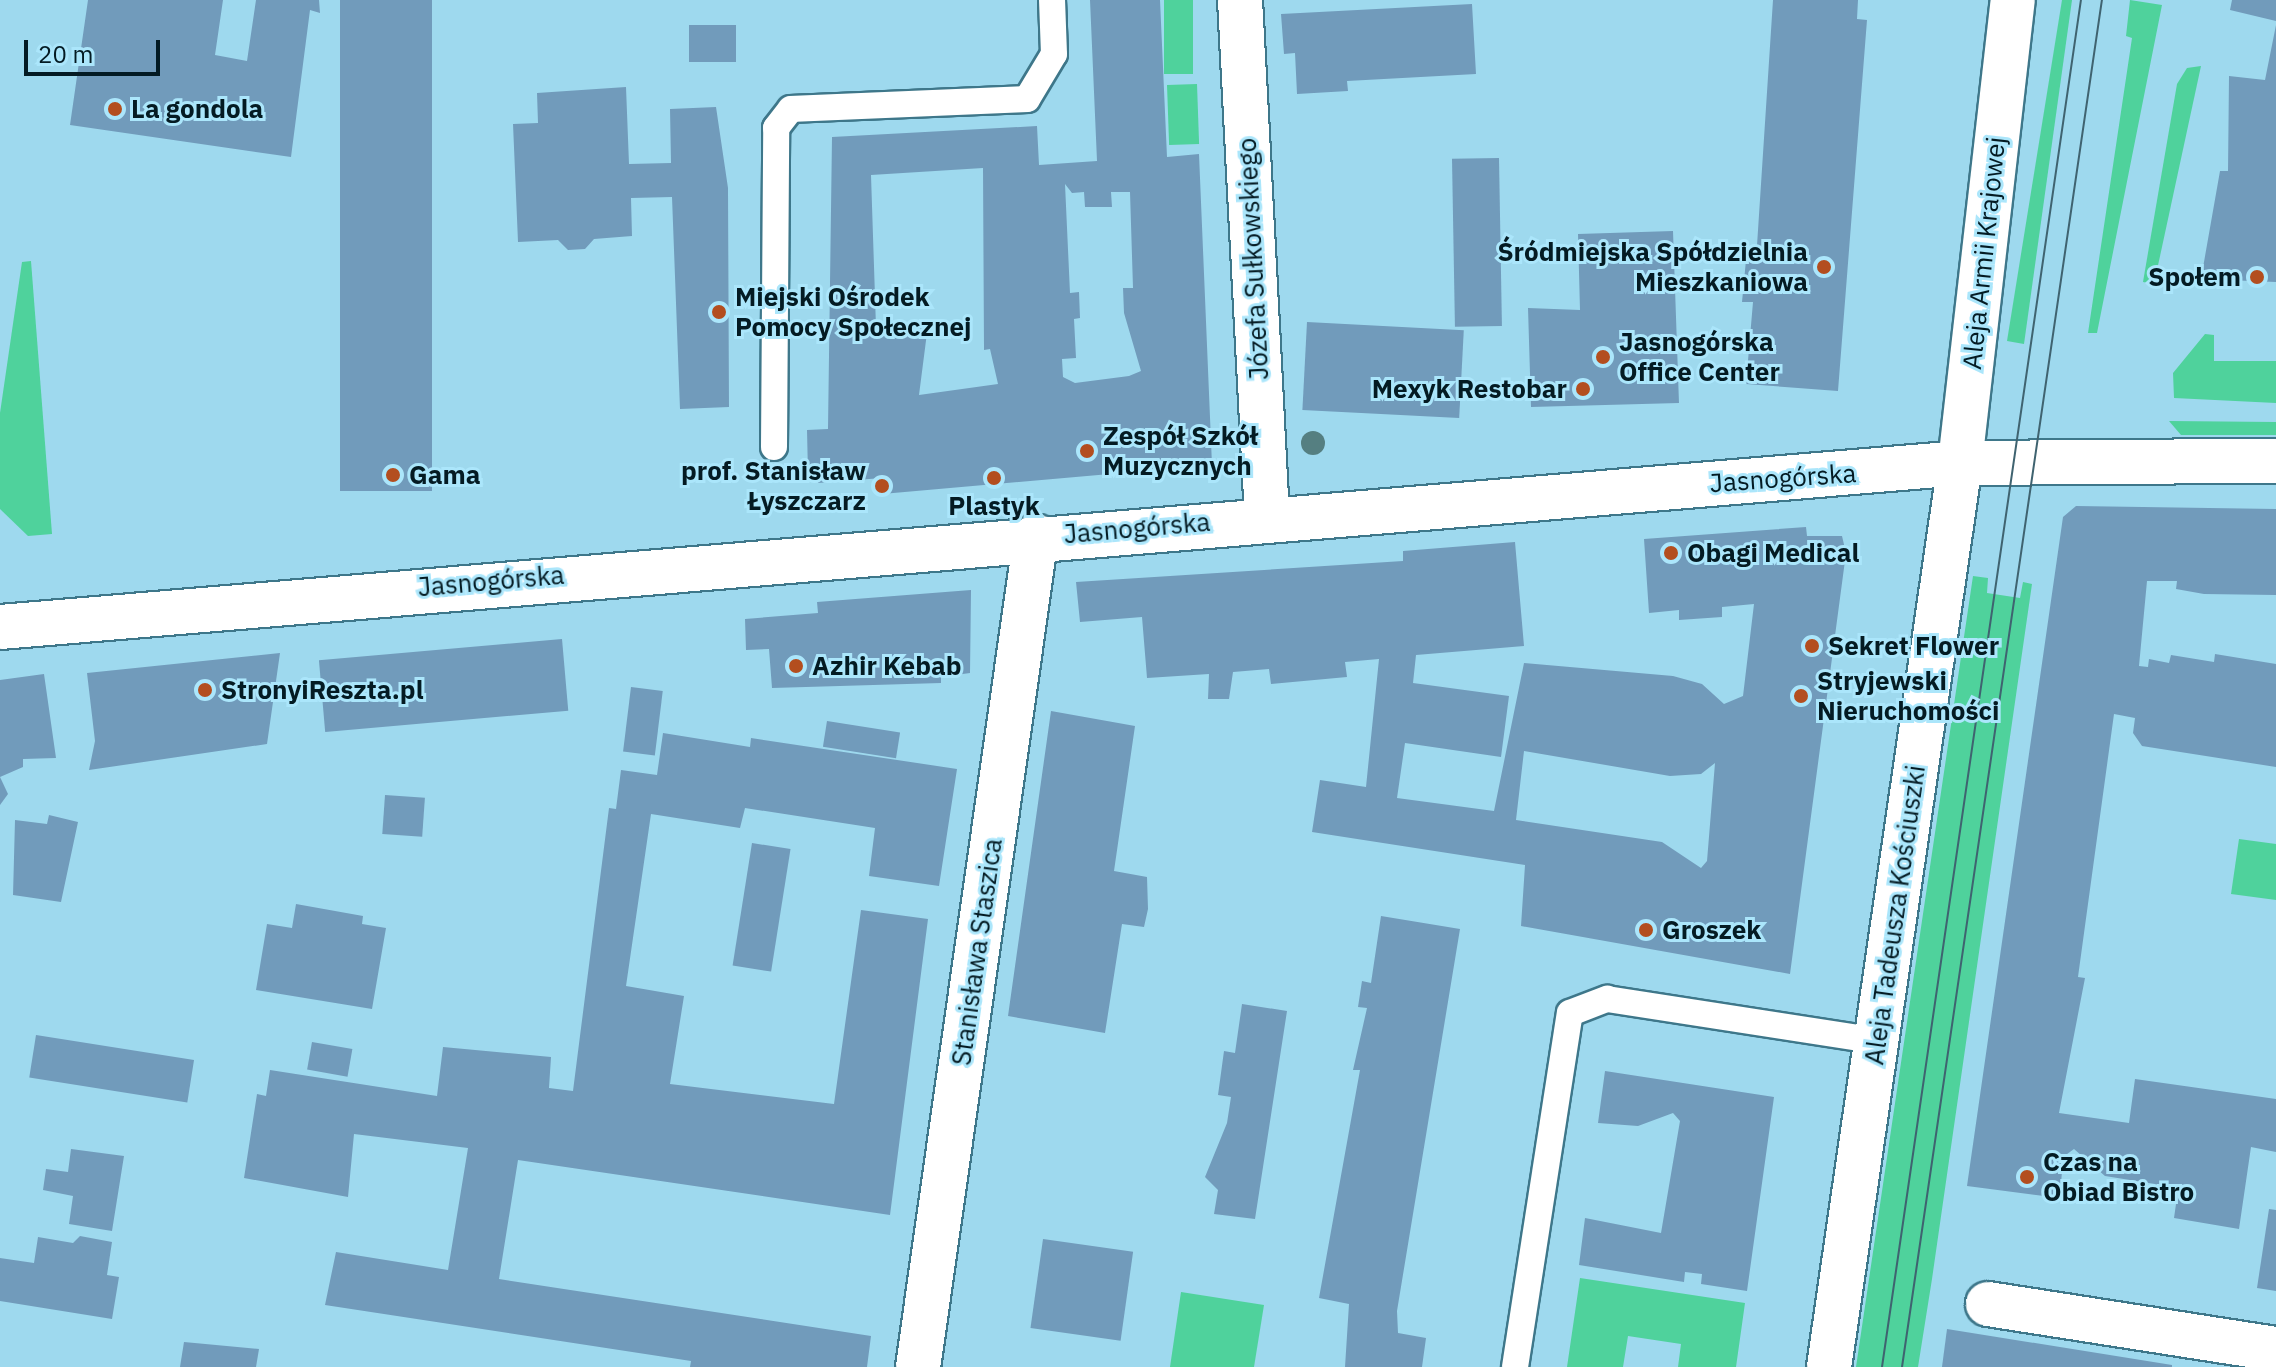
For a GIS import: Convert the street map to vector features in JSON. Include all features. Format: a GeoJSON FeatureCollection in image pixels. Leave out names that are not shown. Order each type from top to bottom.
{"type":"FeatureCollection","features":[{"type":"Feature","properties":{"kind":"street","name":"Józefa Sułkowskiego"},"geometry":{"type":"LineString","coordinates":[[1240,0],[1267,517]]}},
{"type":"Feature","properties":{"kind":"street","name":"Aleja Armii Krajowej"},"geometry":{"type":"LineString","coordinates":[[2000,0],[2005,43]]}},
{"type":"Feature","properties":{"kind":"street","name":"Aleja Armii Krajowej"},"geometry":{"type":"LineString","coordinates":[[1960,463],[2005,43],[2013,0]]}},
{"type":"Feature","properties":{"kind":"street","name":"Jasnogórska"},"geometry":{"type":"LineString","coordinates":[[0,627],[1036,536],[1960,463],[2276,461]]}},
{"type":"Feature","properties":{"kind":"street","name":"Aleja Tadeusza Kościuszki"},"geometry":{"type":"LineString","coordinates":[[1829,1367],[1960,463]]}},
{"type":"Feature","properties":{"kind":"street","name":"Stanisława Staszica"},"geometry":{"type":"LineString","coordinates":[[918,1367],[1036,536]]}},
{"type":"Feature","properties":{"kind":"street"},"geometry":{"type":"LineString","coordinates":[[1988,1304],[2276,1349]]}},
{"type":"Feature","properties":{"kind":"lane"},"geometry":{"type":"LineString","coordinates":[[774,447],[776,128],[791,109],[1027,99],[1054,54],[1052,0]]}},
{"type":"Feature","properties":{"kind":"lane"},"geometry":{"type":"LineString","coordinates":[[1515,1367],[1570,1013],[1607,999],[1877,1041]]}},
{"type":"Feature","properties":{"kind":"green space"},"geometry":{"type":"Polygon","coordinates":[[[1164,0],[1193,0],[1193,74],[1164,74],[1164,0]]]}},
{"type":"Feature","properties":{"kind":"green space"},"geometry":{"type":"Polygon","coordinates":[[[2062,0],[2072,0],[2024,344],[2007,341],[2062,0]]]}},
{"type":"Feature","properties":{"kind":"green space"},"geometry":{"type":"Polygon","coordinates":[[[2130,0],[2162,5],[2097,333],[2088,333],[2132,38],[2126,36],[2130,0]]]}},
{"type":"Feature","properties":{"kind":"green space"},"geometry":{"type":"Polygon","coordinates":[[[2201,66],[2154,284],[2143,282],[2177,84],[2187,68],[2201,66]]]}},
{"type":"Feature","properties":{"kind":"green space"},"geometry":{"type":"Polygon","coordinates":[[[1197,84],[1199,144],[1169,145],[1167,85],[1197,84]]]}},
{"type":"Feature","properties":{"kind":"green space"},"geometry":{"type":"Polygon","coordinates":[[[31,261],[52,534],[28,536],[0,509],[0,413],[22,262],[31,261]]]}},
{"type":"Feature","properties":{"kind":"green space"},"geometry":{"type":"Polygon","coordinates":[[[2205,334],[2214,335],[2214,361],[2276,361],[2276,403],[2174,398],[2173,373],[2205,334]]]}},
{"type":"Feature","properties":{"kind":"green space"},"geometry":{"type":"Polygon","coordinates":[[[2169,421],[2276,422],[2276,435],[2181,435],[2169,421]]]}},
{"type":"Feature","properties":{"kind":"green space"},"geometry":{"type":"Polygon","coordinates":[[[1973,576],[1988,578],[1987,593],[2020,598],[2023,582],[2032,584],[1932,1279],[1918,1367],[1856,1367],[1973,576]]]}},
{"type":"Feature","properties":{"kind":"green space"},"geometry":{"type":"Polygon","coordinates":[[[2239,839],[2276,844],[2276,900],[2231,894],[2239,839]]]}},
{"type":"Feature","properties":{"kind":"green space"},"geometry":{"type":"Polygon","coordinates":[[[1580,1278],[1745,1303],[1736,1367],[1678,1367],[1681,1344],[1628,1336],[1623,1367],[1567,1367],[1580,1278]]]}},
{"type":"Feature","properties":{"kind":"green space"},"geometry":{"type":"Polygon","coordinates":[[[1181,1292],[1264,1305],[1254,1367],[1170,1367],[1181,1292]]]}},
{"type":"Feature","properties":{"kind":"building"},"geometry":{"type":"Polygon","coordinates":[[[88,0],[223,0],[215,55],[247,61],[256,0],[319,0],[320,13],[310,10],[291,157],[70,125],[88,0]]]}},
{"type":"Feature","properties":{"kind":"building"},"geometry":{"type":"Polygon","coordinates":[[[340,0],[432,0],[432,491],[340,491],[340,0]]]}},
{"type":"Feature","properties":{"kind":"building"},"geometry":{"type":"Polygon","coordinates":[[[1090,0],[1160,0],[1167,157],[1199,154],[1212,465],[882,494],[882,478],[818,483],[818,473],[808,474],[807,430],[828,429],[832,137],[1037,126],[1039,165],[1097,161],[1090,0]],[[983,168],[871,175],[876,327],[928,325],[919,395],[998,384],[990,349],[984,350],[983,168]],[[1065,184],[1070,293],[1079,292],[1080,318],[1074,319],[1076,358],[1062,359],[1063,377],[1075,383],[1129,376],[1141,371],[1124,313],[1123,288],[1133,288],[1130,192],[1111,192],[1112,207],[1085,207],[1084,192],[1072,193],[1065,184]]]}},
{"type":"Feature","properties":{"kind":"building"},"geometry":{"type":"Polygon","coordinates":[[[1773,0],[1858,0],[1857,19],[1867,20],[1838,391],[1746,384],[1753,302],[1742,302],[1746,260],[1756,261],[1773,0]]]}},
{"type":"Feature","properties":{"kind":"building"},"geometry":{"type":"Polygon","coordinates":[[[2232,0],[2276,0],[2276,21],[2230,10],[2232,0]]]}},
{"type":"Feature","properties":{"kind":"building"},"geometry":{"type":"Polygon","coordinates":[[[1472,4],[1476,74],[1347,81],[1348,91],[1297,94],[1295,53],[1284,54],[1281,14],[1472,4]]]}},
{"type":"Feature","properties":{"kind":"building"},"geometry":{"type":"Polygon","coordinates":[[[689,25],[736,25],[736,62],[689,62],[689,25]]]}},
{"type":"Feature","properties":{"kind":"building"},"geometry":{"type":"Polygon","coordinates":[[[2276,25],[2276,282],[2201,279],[2220,171],[2228,171],[2229,76],[2265,80],[2276,25]]]}},
{"type":"Feature","properties":{"kind":"building"},"geometry":{"type":"Polygon","coordinates":[[[626,87],[629,164],[671,163],[670,109],[716,107],[728,188],[729,407],[680,409],[672,197],[631,198],[632,236],[594,239],[585,249],[568,250],[558,240],[518,242],[513,124],[538,123],[537,93],[626,87]]]}},
{"type":"Feature","properties":{"kind":"building"},"geometry":{"type":"Polygon","coordinates":[[[1499,158],[1502,326],[1455,327],[1452,159],[1499,158]]]}},
{"type":"Feature","properties":{"kind":"building","name":"Jasnogórska Office Center"},"geometry":{"type":"Polygon","coordinates":[[[1673,231],[1679,403],[1531,407],[1528,308],[1580,310],[1578,234],[1673,231]]]}},
{"type":"Feature","properties":{"kind":"building"},"geometry":{"type":"Polygon","coordinates":[[[1307,322],[1464,330],[1459,418],[1302,410],[1307,322]]]}},
{"type":"Feature","properties":{"kind":"building"},"geometry":{"type":"Polygon","coordinates":[[[2076,506],[2276,509],[2276,595],[2204,594],[2176,589],[2177,581],[2147,581],[2139,666],[2148,667],[2149,659],[2169,663],[2171,655],[2214,662],[2215,654],[2276,664],[2276,767],[2142,746],[2133,733],[2135,718],[2114,714],[2078,977],[2085,978],[2059,1113],[2129,1123],[2135,1079],[2276,1099],[2276,1152],[2251,1147],[2239,1229],[2174,1218],[2177,1197],[2153,1193],[2155,1184],[2105,1176],[2074,1149],[2063,1157],[2060,1198],[1967,1186],[2063,517],[2076,506]]]}},
{"type":"Feature","properties":{"kind":"building"},"geometry":{"type":"Polygon","coordinates":[[[1806,527],[1807,536],[1842,536],[1846,553],[1790,974],[1521,926],[1525,865],[1312,832],[1320,780],[1366,787],[1379,659],[1345,662],[1347,677],[1271,684],[1269,669],[1233,672],[1229,699],[1208,699],[1209,674],[1147,678],[1142,617],[1080,622],[1076,582],[1403,561],[1403,551],[1515,542],[1524,646],[1416,655],[1413,683],[1509,696],[1501,757],[1405,743],[1397,798],[1494,811],[1524,663],[1673,676],[1702,684],[1724,704],[1743,696],[1754,604],[1722,607],[1722,617],[1679,620],[1679,610],[1649,613],[1644,539],[1806,527]],[[1524,751],[1516,820],[1662,842],[1701,868],[1707,861],[1715,763],[1701,774],[1670,776],[1524,751]]]}},
{"type":"Feature","properties":{"kind":"building"},"geometry":{"type":"Polygon","coordinates":[[[971,590],[970,673],[941,677],[941,683],[772,688],[769,649],[746,650],[745,619],[818,613],[817,602],[971,590]]]}},
{"type":"Feature","properties":{"kind":"building"},"geometry":{"type":"Polygon","coordinates":[[[562,639],[568,711],[325,732],[319,660],[562,639]]]}},
{"type":"Feature","properties":{"kind":"building"},"geometry":{"type":"Polygon","coordinates":[[[280,653],[267,744],[89,770],[95,741],[87,673],[280,653]]]}},
{"type":"Feature","properties":{"kind":"building"},"geometry":{"type":"Polygon","coordinates":[[[44,674],[56,758],[23,759],[23,767],[0,777],[0,680],[44,674]]]}},
{"type":"Feature","properties":{"kind":"building"},"geometry":{"type":"Polygon","coordinates":[[[631,687],[663,691],[655,755],[623,752],[631,687]]]}},
{"type":"Feature","properties":{"kind":"building"},"geometry":{"type":"Polygon","coordinates":[[[1051,711],[1135,726],[1114,871],[1147,877],[1148,909],[1144,927],[1122,924],[1105,1033],[1008,1016],[1051,711]]]}},
{"type":"Feature","properties":{"kind":"building"},"geometry":{"type":"Polygon","coordinates":[[[827,721],[900,733],[896,758],[823,747],[827,721]]]}},
{"type":"Feature","properties":{"kind":"building"},"geometry":{"type":"Polygon","coordinates":[[[663,733],[750,747],[751,738],[957,769],[939,886],[869,876],[875,828],[745,808],[740,828],[651,814],[626,986],[684,996],[670,1084],[834,1104],[861,910],[928,919],[890,1215],[518,1160],[499,1279],[871,1336],[867,1367],[690,1367],[691,1361],[325,1305],[336,1252],[448,1270],[468,1148],[354,1134],[348,1197],[244,1178],[257,1094],[266,1096],[270,1070],[437,1096],[443,1047],[551,1057],[549,1088],[573,1091],[609,808],[616,809],[621,770],[657,775],[663,733]]]}},
{"type":"Feature","properties":{"kind":"building"},"geometry":{"type":"Polygon","coordinates":[[[0,777],[8,794],[0,805],[0,777]]]}},
{"type":"Feature","properties":{"kind":"building"},"geometry":{"type":"Polygon","coordinates":[[[385,795],[425,798],[422,837],[382,834],[385,795]]]}},
{"type":"Feature","properties":{"kind":"building"},"geometry":{"type":"Polygon","coordinates":[[[49,815],[78,822],[61,902],[13,895],[15,820],[47,824],[49,815]]]}},
{"type":"Feature","properties":{"kind":"building"},"geometry":{"type":"Polygon","coordinates":[[[752,843],[791,849],[771,972],[733,965],[752,843]]]}},
{"type":"Feature","properties":{"kind":"building"},"geometry":{"type":"Polygon","coordinates":[[[296,904],[363,916],[362,924],[386,928],[372,1009],[256,990],[267,924],[292,928],[296,904]]]}},
{"type":"Feature","properties":{"kind":"building"},"geometry":{"type":"Polygon","coordinates":[[[1381,916],[1460,929],[1397,1311],[1398,1333],[1426,1338],[1422,1367],[1345,1367],[1349,1304],[1319,1298],[1360,1070],[1353,1070],[1367,1008],[1358,1007],[1362,981],[1371,983],[1381,916]]]}},
{"type":"Feature","properties":{"kind":"building"},"geometry":{"type":"Polygon","coordinates":[[[1242,1004],[1287,1011],[1255,1219],[1214,1214],[1218,1190],[1205,1177],[1227,1123],[1231,1097],[1218,1095],[1224,1051],[1235,1053],[1242,1004]]]}},
{"type":"Feature","properties":{"kind":"building"},"geometry":{"type":"Polygon","coordinates":[[[36,1035],[194,1060],[187,1103],[29,1077],[36,1035]]]}},
{"type":"Feature","properties":{"kind":"building"},"geometry":{"type":"Polygon","coordinates":[[[312,1042],[352,1049],[348,1077],[307,1070],[312,1042]]]}},
{"type":"Feature","properties":{"kind":"building"},"geometry":{"type":"Polygon","coordinates":[[[1605,1071],[1774,1097],[1747,1291],[1701,1284],[1702,1274],[1685,1272],[1684,1282],[1579,1265],[1585,1218],[1661,1233],[1680,1121],[1673,1113],[1638,1126],[1598,1123],[1605,1071]]]}},
{"type":"Feature","properties":{"kind":"building"},"geometry":{"type":"Polygon","coordinates":[[[71,1149],[124,1156],[112,1231],[69,1224],[73,1196],[43,1190],[46,1169],[68,1172],[71,1149]]]}},
{"type":"Feature","properties":{"kind":"building"},"geometry":{"type":"Polygon","coordinates":[[[2269,1209],[2276,1210],[2276,1291],[2257,1288],[2269,1209]]]}},
{"type":"Feature","properties":{"kind":"building"},"geometry":{"type":"Polygon","coordinates":[[[80,1236],[112,1242],[107,1275],[119,1277],[112,1319],[0,1301],[0,1258],[34,1263],[38,1237],[73,1243],[80,1236]]]}},
{"type":"Feature","properties":{"kind":"building"},"geometry":{"type":"Polygon","coordinates":[[[1043,1239],[1133,1252],[1121,1341],[1030,1328],[1043,1239]]]}},
{"type":"Feature","properties":{"kind":"building"},"geometry":{"type":"Polygon","coordinates":[[[1947,1329],[2172,1365],[2172,1367],[1942,1367],[1947,1329]]]}},
{"type":"Feature","properties":{"kind":"building"},"geometry":{"type":"Polygon","coordinates":[[[184,1342],[259,1349],[256,1367],[180,1367],[184,1342]]]}},
{"type":"Feature","properties":{"kind":"tram line"},"geometry":{"type":"LineString","coordinates":[[1882,1367],[2081,0]]}},
{"type":"Feature","properties":{"kind":"tram line"},"geometry":{"type":"LineString","coordinates":[[1902,1367],[2102,0]]}},
{"type":"Feature","properties":{"kind":"place","name":"La gondola"},"geometry":{"type":"Point","coordinates":[115,109]}},
{"type":"Feature","properties":{"kind":"place","name":"Śródmiejska Spółdzielnia Mieszkaniowa"},"geometry":{"type":"Point","coordinates":[1824,267]}},
{"type":"Feature","properties":{"kind":"place","name":"Społem"},"geometry":{"type":"Point","coordinates":[2257,277]}},
{"type":"Feature","properties":{"kind":"place","name":"Miejski Ośrodek Pomocy Społecznej"},"geometry":{"type":"Point","coordinates":[719,312]}},
{"type":"Feature","properties":{"kind":"place","name":"Jasnogórska Office Center"},"geometry":{"type":"Point","coordinates":[1603,357]}},
{"type":"Feature","properties":{"kind":"place","name":"Mexyk Restobar"},"geometry":{"type":"Point","coordinates":[1583,389]}},
{"type":"Feature","properties":{"kind":"place","name":"Zespół Szkół Muzycznych"},"geometry":{"type":"Point","coordinates":[1087,451]}},
{"type":"Feature","properties":{"kind":"place","name":"Gama"},"geometry":{"type":"Point","coordinates":[393,475]}},
{"type":"Feature","properties":{"kind":"place","name":"Plastyk"},"geometry":{"type":"Point","coordinates":[994,478]}},
{"type":"Feature","properties":{"kind":"place","name":"prof. Stanisław Łyszczarz"},"geometry":{"type":"Point","coordinates":[882,486]}},
{"type":"Feature","properties":{"kind":"place","name":"Obagi Medical"},"geometry":{"type":"Point","coordinates":[1671,553]}},
{"type":"Feature","properties":{"kind":"place","name":"Sekret Flower"},"geometry":{"type":"Point","coordinates":[1812,646]}},
{"type":"Feature","properties":{"kind":"place","name":"Azhir Kebab"},"geometry":{"type":"Point","coordinates":[796,666]}},
{"type":"Feature","properties":{"kind":"place","name":"StronyiReszta.pl"},"geometry":{"type":"Point","coordinates":[205,690]}},
{"type":"Feature","properties":{"kind":"place","name":"Stryjewski Nieruchomości"},"geometry":{"type":"Point","coordinates":[1801,696]}},
{"type":"Feature","properties":{"kind":"place","name":"Groszek"},"geometry":{"type":"Point","coordinates":[1646,930]}},
{"type":"Feature","properties":{"kind":"place","name":"Czas na Obiad Bistro"},"geometry":{"type":"Point","coordinates":[2027,1177]}}]}
